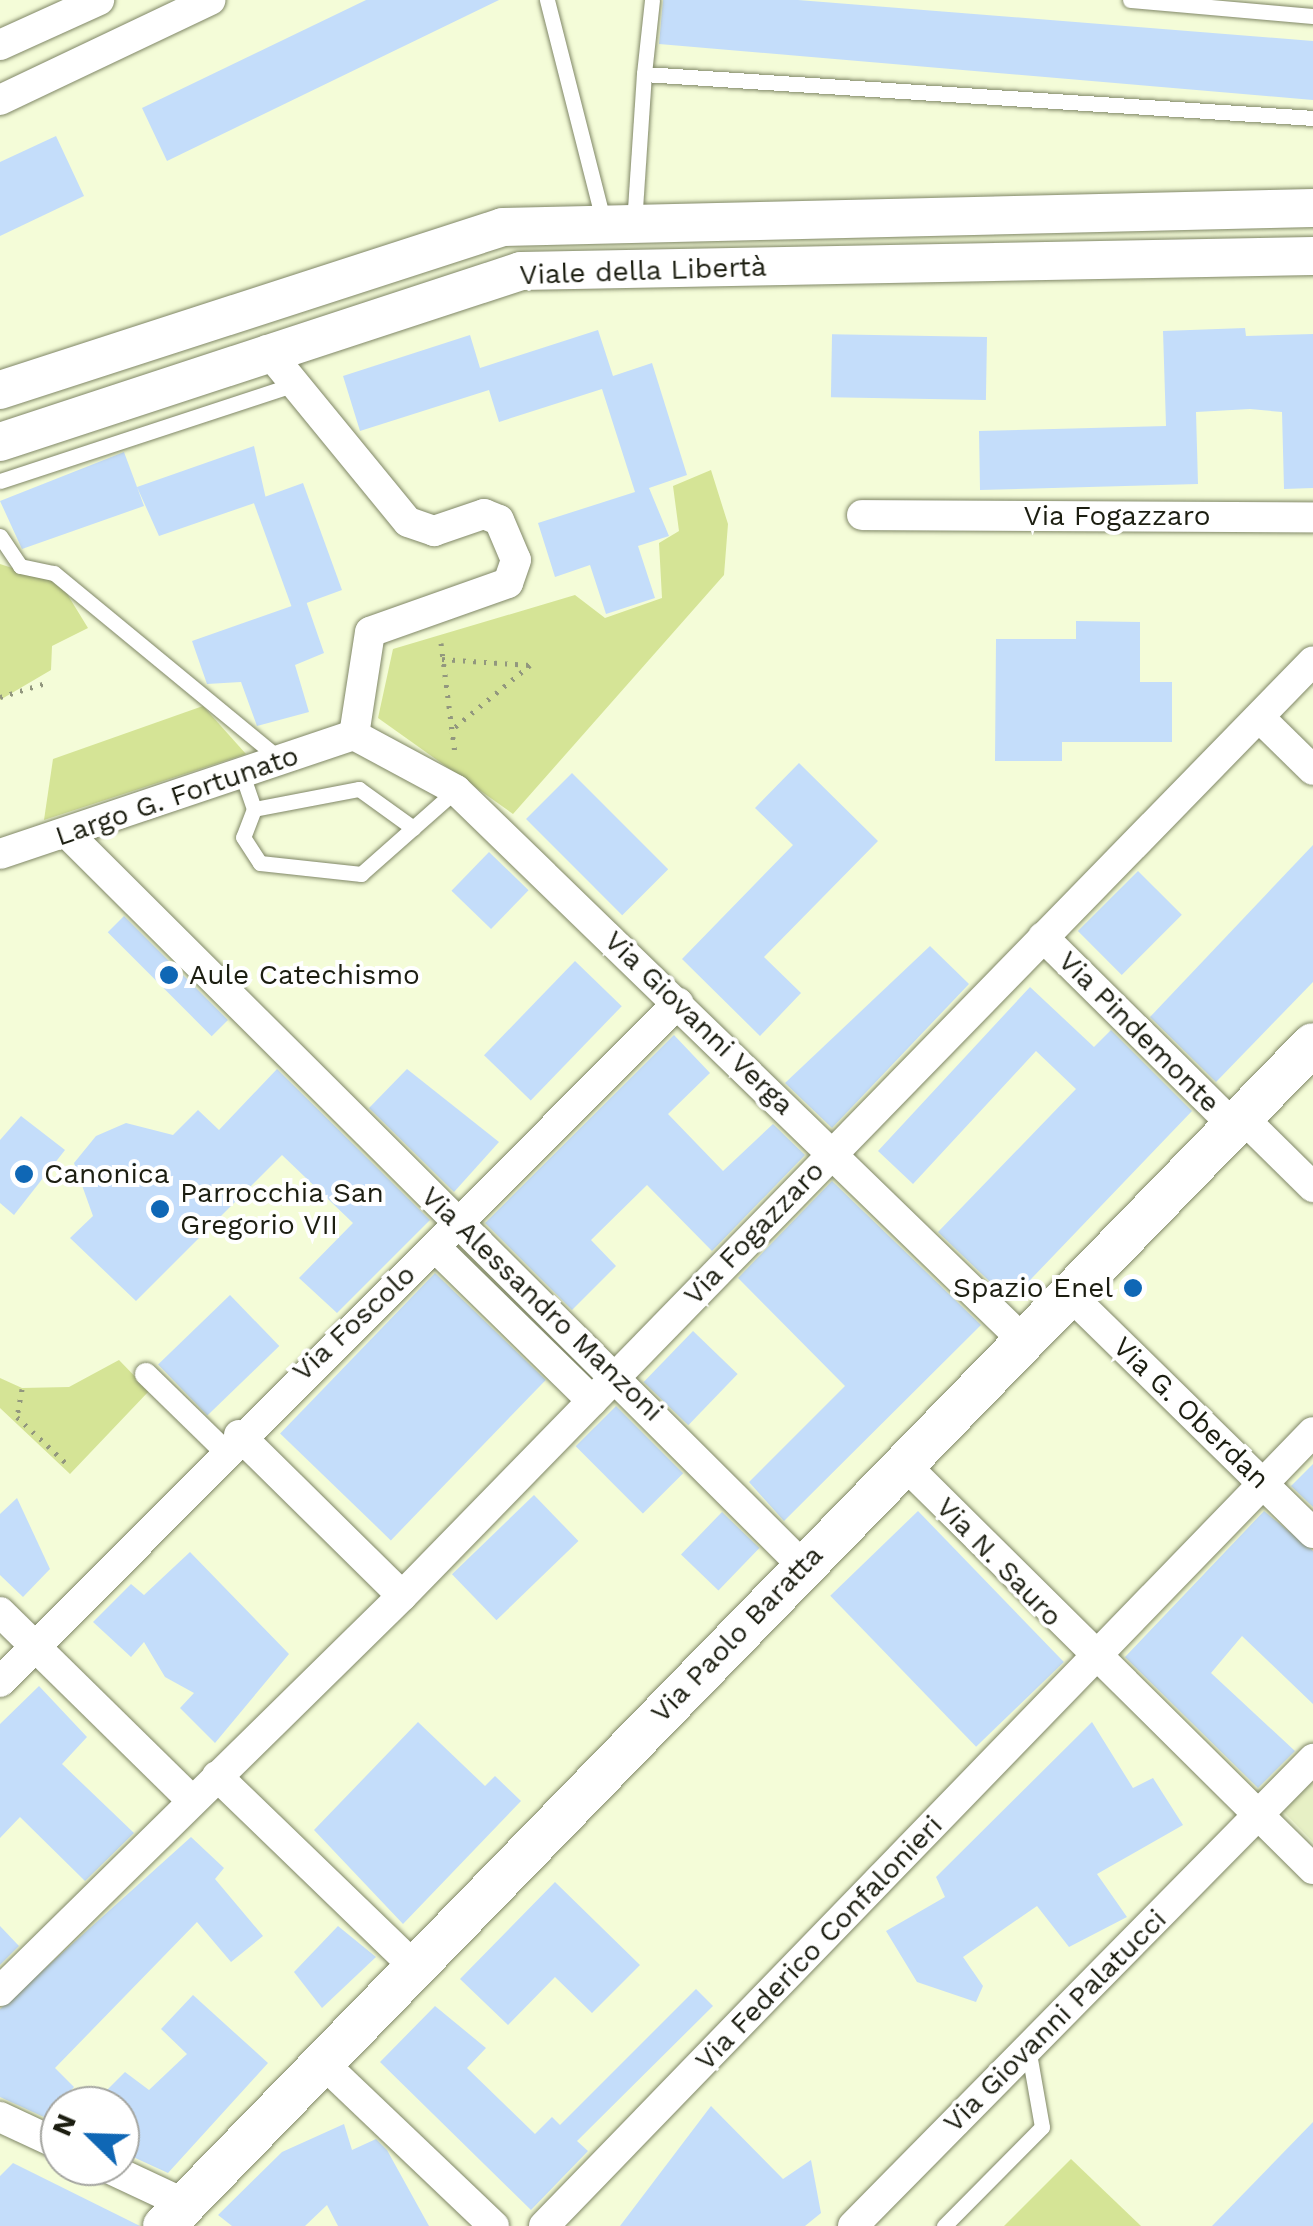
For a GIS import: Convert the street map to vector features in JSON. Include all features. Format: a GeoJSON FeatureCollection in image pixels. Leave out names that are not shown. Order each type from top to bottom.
{"type":"FeatureCollection","features":[{"type":"Feature","properties":{"kind":"main road","name":"Via Paolo Baratta"},"geometry":{"type":"LineString","coordinates":[[174,2215],[326,2066],[802,1565],[1313,1044]]}},
{"type":"Feature","properties":{"kind":"street"},"geometry":{"type":"LineString","coordinates":[[0,45],[99,0]]}},
{"type":"Feature","properties":{"kind":"street"},"geometry":{"type":"LineString","coordinates":[[0,100],[211,0]]}},
{"type":"Feature","properties":{"kind":"street","name":"Viale della Libertà"},"geometry":{"type":"LineString","coordinates":[[0,390],[503,227],[1313,208]]}},
{"type":"Feature","properties":{"kind":"street","name":"Viale della Libertà"},"geometry":{"type":"LineString","coordinates":[[0,442],[267,350],[521,272],[1313,256]]}},
{"type":"Feature","properties":{"kind":"street"},"geometry":{"type":"LineString","coordinates":[[267,350],[408,522],[434,531],[484,514],[499,520],[516,560],[508,583],[370,632],[354,736]]}},
{"type":"Feature","properties":{"kind":"street","name":"Via Fogazzaro"},"geometry":{"type":"LineString","coordinates":[[862,515],[1313,517]]}},
{"type":"Feature","properties":{"kind":"street","name":"Via Fogazzaro"},"geometry":{"type":"LineString","coordinates":[[0,1991],[192,1801],[224,1783],[832,1152],[1313,662]]}},
{"type":"Feature","properties":{"kind":"street"},"geometry":{"type":"LineString","coordinates":[[1260,718],[1313,770]]}},
{"type":"Feature","properties":{"kind":"street","name":"Largo G. Fortunato"},"geometry":{"type":"LineString","coordinates":[[0,854],[354,736]]}},
{"type":"Feature","properties":{"kind":"street","name":"Via Giovanni Verga"},"geometry":{"type":"LineString","coordinates":[[354,736],[457,778],[678,1003],[1022,1339]]}},
{"type":"Feature","properties":{"kind":"street","name":"Via Alessandro Manzoni"},"geometry":{"type":"LineString","coordinates":[[68,834],[617,1376],[802,1565]]}},
{"type":"Feature","properties":{"kind":"street","name":"Via Pindemonte"},"geometry":{"type":"LineString","coordinates":[[1044,938],[1313,1187]]}},
{"type":"Feature","properties":{"kind":"street","name":"Via Foscolo"},"geometry":{"type":"LineString","coordinates":[[0,1682],[231,1443],[460,1224],[678,1003]]}},
{"type":"Feature","properties":{"kind":"street"},"geometry":{"type":"LineString","coordinates":[[435,1247],[592,1400]]}},
{"type":"Feature","properties":{"kind":"street","name":"Via G. Oberdan"},"geometry":{"type":"LineString","coordinates":[[1068,1293],[1313,1533]]}},
{"type":"Feature","properties":{"kind":"street"},"geometry":{"type":"LineString","coordinates":[[146,1374],[231,1443],[402,1596]]}},
{"type":"Feature","properties":{"kind":"street","name":"Via Federico Confalonieri"},"geometry":{"type":"LineString","coordinates":[[544,2226],[1313,1432]]}},
{"type":"Feature","properties":{"kind":"street","name":"Via N. Sauro"},"geometry":{"type":"LineString","coordinates":[[903,1463],[1094,1660],[1313,1869]]}},
{"type":"Feature","properties":{"kind":"street"},"geometry":{"type":"LineString","coordinates":[[0,1612],[192,1801]]}},
{"type":"Feature","properties":{"kind":"street","name":"Via Giovanni Palatucci"},"geometry":{"type":"LineString","coordinates":[[852,2226],[1313,1759]]}},
{"type":"Feature","properties":{"kind":"street"},"geometry":{"type":"LineString","coordinates":[[224,1783],[417,1969]]}},
{"type":"Feature","properties":{"kind":"street"},"geometry":{"type":"LineString","coordinates":[[326,2066],[494,2226]]}},
{"type":"Feature","properties":{"kind":"street"},"geometry":{"type":"LineString","coordinates":[[0,2117],[40,2136]]}},
{"type":"Feature","properties":{"kind":"street"},"geometry":{"type":"LineString","coordinates":[[133,2186],[174,2215]]}},
{"type":"Feature","properties":{"kind":"lane"},"geometry":{"type":"LineString","coordinates":[[546,0],[619,225]]}},
{"type":"Feature","properties":{"kind":"lane"},"geometry":{"type":"LineString","coordinates":[[619,225],[652,0]]}},
{"type":"Feature","properties":{"kind":"lane"},"geometry":{"type":"LineString","coordinates":[[1130,0],[1313,16]]}},
{"type":"Feature","properties":{"kind":"lane"},"geometry":{"type":"LineString","coordinates":[[644,74],[1313,118]]}},
{"type":"Feature","properties":{"kind":"lane"},"geometry":{"type":"LineString","coordinates":[[0,481],[292,385]]}},
{"type":"Feature","properties":{"kind":"lane"},"geometry":{"type":"LineString","coordinates":[[0,536],[20,566],[54,574],[282,760]]}},
{"type":"Feature","properties":{"kind":"lane"},"geometry":{"type":"LineString","coordinates":[[242,774],[254,809],[243,837],[260,863],[362,874],[412,828],[457,778]]}},
{"type":"Feature","properties":{"kind":"lane"},"geometry":{"type":"LineString","coordinates":[[254,809],[359,789],[412,828]]}},
{"type":"Feature","properties":{"kind":"lane"},"geometry":{"type":"LineString","coordinates":[[944,2226],[1042,2127],[1028,2048]]}},
{"type":"Feature","properties":{"kind":"path"},"geometry":{"type":"LineString","coordinates":[[442,643],[457,778]]}},
{"type":"Feature","properties":{"kind":"path"},"geometry":{"type":"LineString","coordinates":[[442,659],[530,665],[449,732]]}},
{"type":"Feature","properties":{"kind":"path"},"geometry":{"type":"LineString","coordinates":[[0,696],[49,682]]}},
{"type":"Feature","properties":{"kind":"path"},"geometry":{"type":"LineString","coordinates":[[22,1388],[16,1417],[67,1464]]}},
{"type":"Feature","properties":{"kind":"shaded area"},"geometry":{"type":"Polygon","coordinates":[[[1313,1781],[1313,1842],[1283,1811],[1313,1781]]]}},
{"type":"Feature","properties":{"kind":"green space"},"geometry":{"type":"Polygon","coordinates":[[[711,470],[728,524],[724,575],[513,814],[378,718],[393,649],[575,595],[605,618],[662,598],[659,543],[679,531],[673,486],[711,470]]]}},
{"type":"Feature","properties":{"kind":"green space"},"geometry":{"type":"Polygon","coordinates":[[[0,564],[61,584],[88,628],[52,646],[51,670],[0,700],[0,564]]]}},
{"type":"Feature","properties":{"kind":"green space"},"geometry":{"type":"Polygon","coordinates":[[[203,706],[246,754],[44,820],[53,759],[203,706]]]}},
{"type":"Feature","properties":{"kind":"green space"},"geometry":{"type":"Polygon","coordinates":[[[119,1360],[149,1391],[70,1474],[0,1408],[0,1378],[22,1388],[69,1387],[119,1360]]]}},
{"type":"Feature","properties":{"kind":"green space"},"geometry":{"type":"Polygon","coordinates":[[[1071,2159],[1141,2226],[1004,2226],[1071,2159]]]}},
{"type":"Feature","properties":{"kind":"building"},"geometry":{"type":"Polygon","coordinates":[[[366,0],[499,0],[167,161],[142,108],[366,0]]]}},
{"type":"Feature","properties":{"kind":"building"},"geometry":{"type":"Polygon","coordinates":[[[663,0],[798,0],[1313,41],[1313,100],[659,44],[663,0]]]}},
{"type":"Feature","properties":{"kind":"building"},"geometry":{"type":"Polygon","coordinates":[[[56,136],[84,196],[0,236],[0,162],[56,136]]]}},
{"type":"Feature","properties":{"kind":"building"},"geometry":{"type":"Polygon","coordinates":[[[1245,328],[1246,336],[1313,334],[1313,488],[1284,489],[1282,412],[1250,409],[1196,412],[1198,484],[980,490],[979,431],[1166,426],[1163,331],[1245,328]]]}},
{"type":"Feature","properties":{"kind":"building"},"geometry":{"type":"Polygon","coordinates":[[[598,330],[613,376],[652,363],[687,475],[649,488],[669,536],[638,546],[655,598],[606,614],[590,565],[555,577],[538,523],[635,492],[602,389],[499,422],[489,390],[360,431],[343,376],[470,335],[480,368],[598,330]]]}},
{"type":"Feature","properties":{"kind":"building"},"geometry":{"type":"Polygon","coordinates":[[[832,334],[987,337],[986,400],[831,397],[832,334]]]}},
{"type":"Feature","properties":{"kind":"building"},"geometry":{"type":"Polygon","coordinates":[[[254,446],[266,499],[159,536],[137,487],[254,446]]]}},
{"type":"Feature","properties":{"kind":"building"},"geometry":{"type":"Polygon","coordinates":[[[124,452],[144,506],[22,549],[0,501],[124,452]]]}},
{"type":"Feature","properties":{"kind":"building"},"geometry":{"type":"Polygon","coordinates":[[[303,483],[342,590],[292,608],[253,501],[303,483]]]}},
{"type":"Feature","properties":{"kind":"building"},"geometry":{"type":"Polygon","coordinates":[[[306,601],[324,653],[295,665],[309,712],[257,726],[241,682],[207,684],[192,641],[306,601]]]}},
{"type":"Feature","properties":{"kind":"building"},"geometry":{"type":"Polygon","coordinates":[[[1076,621],[1140,622],[1140,682],[1172,682],[1172,742],[1062,742],[1062,761],[995,761],[996,639],[1076,639],[1076,621]]]}},
{"type":"Feature","properties":{"kind":"building"},"geometry":{"type":"Polygon","coordinates":[[[799,763],[878,841],[764,957],[801,993],[760,1036],[682,959],[793,845],[755,808],[799,763]]]}},
{"type":"Feature","properties":{"kind":"building"},"geometry":{"type":"Polygon","coordinates":[[[572,773],[668,869],[622,915],[526,819],[572,773]]]}},
{"type":"Feature","properties":{"kind":"building"},"geometry":{"type":"Polygon","coordinates":[[[1313,845],[1313,982],[1216,1082],[1150,1017],[1313,845]]]}},
{"type":"Feature","properties":{"kind":"building"},"geometry":{"type":"Polygon","coordinates":[[[489,852],[529,890],[491,929],[451,891],[489,852]]]}},
{"type":"Feature","properties":{"kind":"building"},"geometry":{"type":"Polygon","coordinates":[[[1138,871],[1182,915],[1122,975],[1078,931],[1138,871]]]}},
{"type":"Feature","properties":{"kind":"building","name":"Aule Catechismo"},"geometry":{"type":"Polygon","coordinates":[[[124,916],[228,1020],[212,1036],[108,932],[124,916]]]}},
{"type":"Feature","properties":{"kind":"building"},"geometry":{"type":"Polygon","coordinates":[[[930,946],[969,984],[832,1128],[785,1083],[930,946]]]}},
{"type":"Feature","properties":{"kind":"building"},"geometry":{"type":"Polygon","coordinates":[[[575,961],[622,1006],[531,1100],[484,1055],[575,961]]]}},
{"type":"Feature","properties":{"kind":"building"},"geometry":{"type":"Polygon","coordinates":[[[1030,987],[1094,1047],[1111,1030],[1192,1111],[1010,1301],[938,1232],[1076,1089],[1036,1051],[913,1184],[878,1151],[1030,987]]]}},
{"type":"Feature","properties":{"kind":"building"},"geometry":{"type":"Polygon","coordinates":[[[674,1035],[710,1073],[668,1114],[723,1171],[773,1124],[805,1155],[712,1251],[647,1185],[591,1240],[616,1266],[572,1310],[485,1223],[674,1035]]]}},
{"type":"Feature","properties":{"kind":"building"},"geometry":{"type":"Polygon","coordinates":[[[277,1069],[430,1220],[337,1313],[299,1278],[353,1223],[282,1155],[136,1301],[70,1238],[93,1216],[74,1163],[96,1136],[126,1123],[173,1135],[198,1110],[219,1130],[277,1069]]]}},
{"type":"Feature","properties":{"kind":"building"},"geometry":{"type":"Polygon","coordinates":[[[407,1069],[499,1142],[454,1192],[369,1108],[407,1069]]]}},
{"type":"Feature","properties":{"kind":"building","name":"Canonica"},"geometry":{"type":"Polygon","coordinates":[[[21,1116],[65,1150],[14,1215],[0,1203],[0,1140],[21,1116]]]}},
{"type":"Feature","properties":{"kind":"building"},"geometry":{"type":"Polygon","coordinates":[[[832,1181],[981,1325],[784,1521],[749,1482],[845,1386],[738,1278],[832,1181]]]}},
{"type":"Feature","properties":{"kind":"building"},"geometry":{"type":"Polygon","coordinates":[[[435,1273],[546,1380],[391,1540],[280,1433],[435,1273]]]}},
{"type":"Feature","properties":{"kind":"building"},"geometry":{"type":"Polygon","coordinates":[[[230,1295],[279,1346],[207,1416],[158,1364],[230,1295]]]}},
{"type":"Feature","properties":{"kind":"building"},"geometry":{"type":"Polygon","coordinates":[[[693,1331],[738,1374],[688,1425],[644,1382],[693,1331]]]}},
{"type":"Feature","properties":{"kind":"building"},"geometry":{"type":"Polygon","coordinates":[[[616,1406],[683,1473],[643,1513],[576,1446],[616,1406]]]}},
{"type":"Feature","properties":{"kind":"building"},"geometry":{"type":"Polygon","coordinates":[[[1313,1464],[1313,1507],[1291,1486],[1313,1464]]]}},
{"type":"Feature","properties":{"kind":"building"},"geometry":{"type":"Polygon","coordinates":[[[534,1495],[578,1541],[496,1620],[452,1574],[534,1495]]]}},
{"type":"Feature","properties":{"kind":"building"},"geometry":{"type":"Polygon","coordinates":[[[17,1498],[50,1569],[23,1597],[0,1575],[0,1514],[17,1498]]]}},
{"type":"Feature","properties":{"kind":"building"},"geometry":{"type":"Polygon","coordinates":[[[918,1511],[1064,1662],[976,1747],[830,1596],[918,1511]]]}},
{"type":"Feature","properties":{"kind":"building"},"geometry":{"type":"Polygon","coordinates":[[[1264,1511],[1313,1551],[1313,1704],[1242,1636],[1211,1673],[1295,1751],[1258,1788],[1125,1657],[1264,1511]]]}},
{"type":"Feature","properties":{"kind":"building"},"geometry":{"type":"Polygon","coordinates":[[[722,1512],[759,1548],[718,1591],[681,1554],[722,1512]]]}},
{"type":"Feature","properties":{"kind":"building"},"geometry":{"type":"Polygon","coordinates":[[[190,1552],[289,1654],[215,1743],[180,1708],[194,1693],[165,1677],[144,1642],[131,1657],[93,1622],[131,1584],[144,1595],[190,1552]]]}},
{"type":"Feature","properties":{"kind":"building"},"geometry":{"type":"Polygon","coordinates":[[[39,1686],[87,1737],[62,1764],[134,1833],[85,1881],[20,1817],[0,1838],[0,1724],[39,1686]]]}},
{"type":"Feature","properties":{"kind":"building"},"geometry":{"type":"Polygon","coordinates":[[[418,1722],[485,1786],[495,1776],[521,1801],[403,1924],[314,1830],[418,1722]]]}},
{"type":"Feature","properties":{"kind":"building"},"geometry":{"type":"Polygon","coordinates":[[[1092,1722],[1133,1788],[1153,1778],[1183,1825],[1097,1874],[1127,1917],[1069,1947],[1037,1906],[963,1957],[983,1986],[976,2002],[917,1982],[886,1931],[945,1897],[936,1877],[1092,1722]]]}},
{"type":"Feature","properties":{"kind":"building"},"geometry":{"type":"Polygon","coordinates":[[[191,1837],[224,1868],[215,1879],[263,1936],[231,1962],[197,1922],[55,2068],[73,2086],[40,2086],[40,2115],[0,2097],[0,2009],[191,1837]]]}},
{"type":"Feature","properties":{"kind":"building"},"geometry":{"type":"Polygon","coordinates":[[[555,1882],[640,1965],[592,2013],[555,1977],[508,2025],[460,1979],[555,1882]]]}},
{"type":"Feature","properties":{"kind":"building"},"geometry":{"type":"Polygon","coordinates":[[[0,1926],[19,1946],[0,1965],[0,1926]]]}},
{"type":"Feature","properties":{"kind":"building"},"geometry":{"type":"Polygon","coordinates":[[[338,1926],[376,1957],[322,2008],[294,1972],[338,1926]]]}},
{"type":"Feature","properties":{"kind":"building"},"geometry":{"type":"Polygon","coordinates":[[[696,1989],[713,2006],[577,2141],[588,2151],[531,2210],[380,2062],[435,2006],[486,2048],[467,2068],[535,2134],[552,2117],[560,2125],[696,1989]]]}},
{"type":"Feature","properties":{"kind":"building"},"geometry":{"type":"Polygon","coordinates":[[[193,1995],[268,2063],[168,2173],[140,2160],[140,2086],[111,2086],[125,2072],[149,2090],[187,2054],[161,2029],[193,1995]]]}},
{"type":"Feature","properties":{"kind":"building"},"geometry":{"type":"Polygon","coordinates":[[[711,2106],[783,2179],[811,2160],[821,2213],[805,2226],[620,2226],[711,2106]]]}},
{"type":"Feature","properties":{"kind":"building"},"geometry":{"type":"Polygon","coordinates":[[[1313,2122],[1313,2226],[1212,2226],[1313,2122]]]}},
{"type":"Feature","properties":{"kind":"building"},"geometry":{"type":"Polygon","coordinates":[[[344,2124],[352,2150],[376,2139],[387,2150],[429,2226],[338,2226],[327,2205],[305,2226],[232,2226],[218,2215],[282,2152],[344,2124]]]}},
{"type":"Feature","properties":{"kind":"building"},"geometry":{"type":"Polygon","coordinates":[[[13,2163],[40,2176],[40,2186],[59,2186],[140,2226],[0,2226],[0,2176],[13,2163]]]}},
{"type":"Feature","properties":{"kind":"place","name":"Aule Catechismo"},"geometry":{"type":"Point","coordinates":[169,975]}},
{"type":"Feature","properties":{"kind":"place","name":"Canonica"},"geometry":{"type":"Point","coordinates":[24,1174]}},
{"type":"Feature","properties":{"kind":"place","name":"Parrocchia San Gregorio VII"},"geometry":{"type":"Point","coordinates":[160,1209]}},
{"type":"Feature","properties":{"kind":"place","name":"Spazio Enel"},"geometry":{"type":"Point","coordinates":[1133,1288]}}]}
